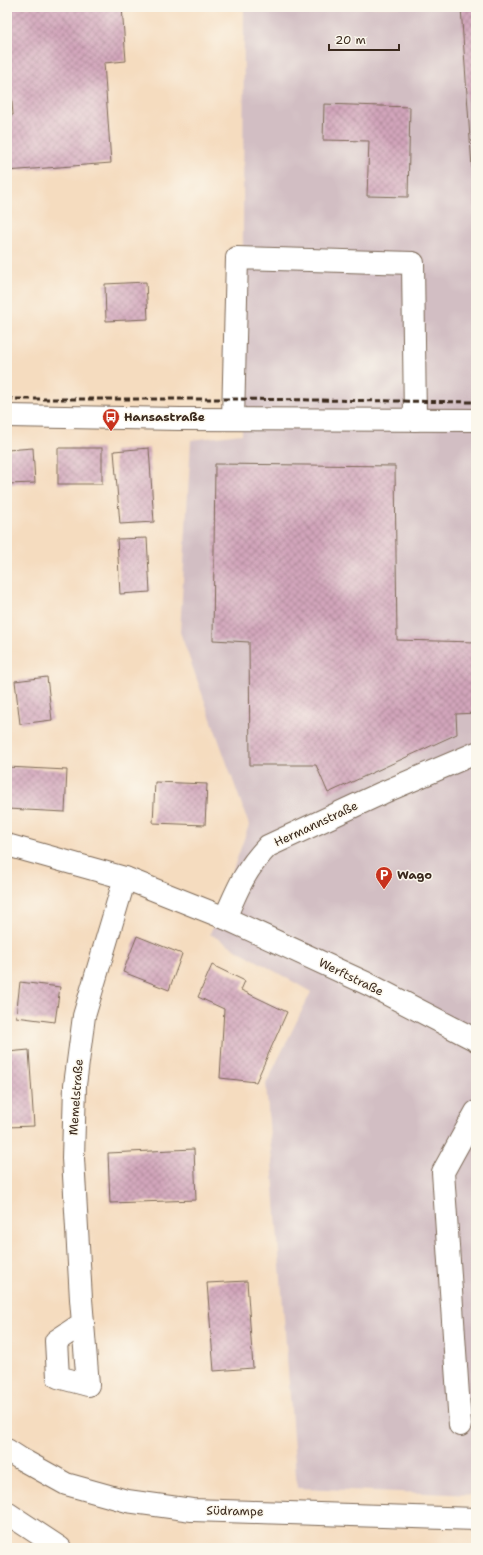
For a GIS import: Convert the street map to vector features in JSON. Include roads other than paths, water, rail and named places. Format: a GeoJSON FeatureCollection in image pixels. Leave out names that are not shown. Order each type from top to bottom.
{"type":"FeatureCollection","features":[{"type":"Feature","properties":{"kind":"street"},"geometry":{"type":"LineString","coordinates":[[233,419],[237,258],[414,263],[415,420]]}},
{"type":"Feature","properties":{"kind":"street"},"geometry":{"type":"LineString","coordinates":[[7,416],[476,420]]}},
{"type":"Feature","properties":{"kind":"street","name":"Hermannstraße"},"geometry":{"type":"LineString","coordinates":[[225,918],[241,881],[254,861],[268,846],[382,793],[476,753]]}},
{"type":"Feature","properties":{"kind":"street"},"geometry":{"type":"LineString","coordinates":[[7,845],[126,878],[225,918]]}},
{"type":"Feature","properties":{"kind":"street","name":"Memelstraße"},"geometry":{"type":"LineString","coordinates":[[83,1323],[73,1158],[75,1085],[84,1016],[126,878]]}},
{"type":"Feature","properties":{"kind":"street","name":"Werftstraße"},"geometry":{"type":"LineString","coordinates":[[225,918],[368,984],[476,1040]]}},
{"type":"Feature","properties":{"kind":"street"},"geometry":{"type":"LineString","coordinates":[[460,1425],[443,1172],[476,1112]]}},
{"type":"Feature","properties":{"kind":"street","name":"Südrampe"},"geometry":{"type":"LineString","coordinates":[[7,1450],[66,1484],[127,1501],[192,1510],[476,1519]]}},
{"type":"Feature","properties":{"kind":"street"},"geometry":{"type":"LineString","coordinates":[[7,1513],[60,1548]]}},
{"type":"Feature","properties":{"kind":"railway"},"geometry":{"type":"LineString","coordinates":[[7,399],[234,399],[476,402]]}},
{"type":"Feature","properties":{"kind":"place","name":"Hansastraße"},"geometry":{"type":"Point","coordinates":[111,432]}},
{"type":"Feature","properties":{"kind":"place","name":"Wago"},"geometry":{"type":"Point","coordinates":[384,890]}}]}
